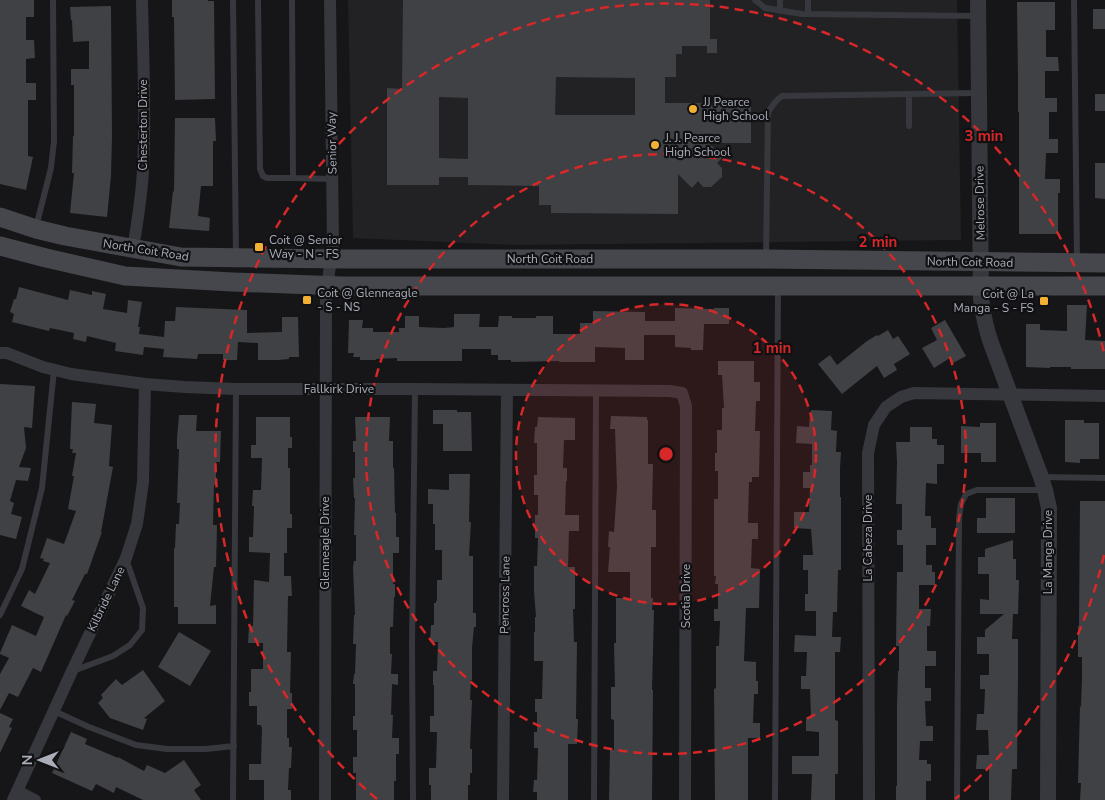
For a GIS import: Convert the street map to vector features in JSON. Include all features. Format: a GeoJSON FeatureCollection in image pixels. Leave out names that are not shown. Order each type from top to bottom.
{"type":"FeatureCollection","features":[{"type":"Feature","properties":{"kind":"main road","name":"North Coit Road"},"geometry":{"type":"LineString","coordinates":[[0,217],[64,236],[181,257],[766,259],[1105,264]]}},
{"type":"Feature","properties":{"kind":"main road","name":"North Coit Road"},"geometry":{"type":"LineString","coordinates":[[0,246],[125,276],[327,286],[1105,286]]}},
{"type":"Feature","properties":{"kind":"street","name":"Chesterton Drive"},"geometry":{"type":"LineString","coordinates":[[133,249],[142,189],[144,160],[142,0]]}},
{"type":"Feature","properties":{"kind":"street","name":"Senior Way"},"geometry":{"type":"LineString","coordinates":[[327,286],[333,243],[330,0]]}},
{"type":"Feature","properties":{"kind":"street","name":"Melrose Drive"},"geometry":{"type":"LineString","coordinates":[[978,8],[981,285]]}},
{"type":"Feature","properties":{"kind":"street","name":"La Manga Drive"},"geometry":{"type":"LineString","coordinates":[[981,285],[982,310],[987,332],[1043,484],[1049,508],[1048,800]]}},
{"type":"Feature","properties":{"kind":"street","name":"Glenneagle Drive"},"geometry":{"type":"LineString","coordinates":[[325,800],[327,286]]}},
{"type":"Feature","properties":{"kind":"street","name":"Fallkirk Drive"},"geometry":{"type":"LineString","coordinates":[[0,353],[7,353],[43,367],[71,374],[145,384],[236,389],[596,390],[670,391],[682,393]]}},
{"type":"Feature","properties":{"kind":"street","name":"Kilbride Lane"},"geometry":{"type":"LineString","coordinates":[[15,796],[126,558],[136,524],[143,482],[145,384]]}},
{"type":"Feature","properties":{"kind":"street","name":"Pencross Lane"},"geometry":{"type":"LineString","coordinates":[[503,800],[507,390]]}},
{"type":"Feature","properties":{"kind":"street","name":"Scotia Drive"},"geometry":{"type":"LineString","coordinates":[[682,393],[686,406],[685,800]]}},
{"type":"Feature","properties":{"kind":"street","name":"La Cabeza Drive"},"geometry":{"type":"LineString","coordinates":[[869,800],[868,453],[874,425],[886,407],[901,397],[914,393],[1105,396]]}},
{"type":"Feature","properties":{"kind":"street"},"geometry":{"type":"LineString","coordinates":[[15,796],[35,800]]}},
{"type":"Feature","properties":{"kind":"lane"},"geometry":{"type":"LineString","coordinates":[[36,229],[51,168],[54,141],[53,0]]}},
{"type":"Feature","properties":{"kind":"lane"},"geometry":{"type":"LineString","coordinates":[[233,0],[236,258]]}},
{"type":"Feature","properties":{"kind":"lane"},"geometry":{"type":"LineString","coordinates":[[258,0],[260,169],[263,176],[267,178],[332,179]]}},
{"type":"Feature","properties":{"kind":"lane"},"geometry":{"type":"LineString","coordinates":[[292,0],[294,178]]}},
{"type":"Feature","properties":{"kind":"lane"},"geometry":{"type":"LineString","coordinates":[[755,0],[765,8],[808,14],[978,8]]}},
{"type":"Feature","properties":{"kind":"lane"},"geometry":{"type":"LineString","coordinates":[[780,0],[780,11]]}},
{"type":"Feature","properties":{"kind":"lane"},"geometry":{"type":"LineString","coordinates":[[808,0],[808,14]]}},
{"type":"Feature","properties":{"kind":"lane"},"geometry":{"type":"LineString","coordinates":[[1074,0],[1077,264]]}},
{"type":"Feature","properties":{"kind":"lane"},"geometry":{"type":"LineString","coordinates":[[766,259],[768,113],[776,100],[782,96],[979,93]]}},
{"type":"Feature","properties":{"kind":"lane"},"geometry":{"type":"LineString","coordinates":[[909,94],[909,126]]}},
{"type":"Feature","properties":{"kind":"lane"},"geometry":{"type":"LineString","coordinates":[[775,800],[778,285]]}},
{"type":"Feature","properties":{"kind":"lane"},"geometry":{"type":"LineString","coordinates":[[0,615],[22,569],[42,488],[54,370]]}},
{"type":"Feature","properties":{"kind":"lane"},"geometry":{"type":"LineString","coordinates":[[233,800],[236,389]]}},
{"type":"Feature","properties":{"kind":"lane"},"geometry":{"type":"LineString","coordinates":[[413,800],[412,646],[415,389]]}},
{"type":"Feature","properties":{"kind":"lane"},"geometry":{"type":"LineString","coordinates":[[594,800],[596,390]]}},
{"type":"Feature","properties":{"kind":"lane"},"geometry":{"type":"LineString","coordinates":[[957,800],[959,518],[961,504],[966,494],[977,490],[1105,478]]}},
{"type":"Feature","properties":{"kind":"lane"},"geometry":{"type":"LineString","coordinates":[[72,671],[113,656],[130,645],[142,630],[143,608],[126,558]]}},
{"type":"Feature","properties":{"kind":"lane"},"geometry":{"type":"LineString","coordinates":[[54,711],[136,745],[167,750],[234,746]]}},
{"type":"Feature","properties":{"kind":"shaded area","name":"J. J. Pearce High School"},"geometry":{"type":"Polygon","coordinates":[[[348,0],[957,0],[961,240],[513,245],[353,238],[348,0]]]}},
{"type":"Feature","properties":{"kind":"building"},"geometry":{"type":"Polygon","coordinates":[[[0,0],[34,0],[34,17],[26,17],[26,40],[34,40],[35,58],[26,59],[26,83],[36,83],[36,100],[28,100],[28,156],[33,157],[26,190],[0,184],[0,0]]]}},
{"type":"Feature","properties":{"kind":"building"},"geometry":{"type":"Polygon","coordinates":[[[172,0],[214,1],[215,99],[175,100],[172,0]]]}},
{"type":"Feature","properties":{"kind":"building","name":"JJ Pearce High School"},"geometry":{"type":"Polygon","coordinates":[[[403,0],[710,0],[710,39],[717,39],[717,53],[707,53],[707,46],[682,46],[682,54],[676,54],[676,77],[665,77],[665,103],[751,103],[751,143],[708,143],[724,156],[717,163],[722,168],[722,177],[711,187],[703,187],[698,181],[692,188],[678,174],[678,214],[551,213],[551,205],[539,205],[539,186],[468,185],[468,177],[439,177],[439,185],[387,185],[387,88],[402,89],[403,0]],[[556,77],[555,115],[635,115],[635,78],[556,77]],[[439,97],[439,158],[468,159],[468,98],[439,97]]]}},
{"type":"Feature","properties":{"kind":"building"},"geometry":{"type":"Polygon","coordinates":[[[1017,2],[1055,2],[1055,30],[1046,30],[1046,57],[1058,57],[1059,71],[1045,71],[1045,98],[1057,98],[1057,112],[1049,112],[1049,139],[1058,139],[1058,153],[1046,153],[1045,179],[1060,179],[1058,234],[1019,234],[1017,2]]]}},
{"type":"Feature","properties":{"kind":"building"},"geometry":{"type":"Polygon","coordinates":[[[111,6],[112,137],[107,217],[70,213],[74,173],[72,173],[74,85],[71,85],[71,69],[89,69],[89,41],[73,42],[70,7],[111,6]]]}},
{"type":"Feature","properties":{"kind":"building"},"geometry":{"type":"Polygon","coordinates":[[[1093,9],[1105,9],[1105,29],[1093,29],[1093,9]]]}},
{"type":"Feature","properties":{"kind":"building"},"geometry":{"type":"Polygon","coordinates":[[[1095,94],[1105,94],[1105,111],[1095,111],[1095,94]]]}},
{"type":"Feature","properties":{"kind":"building"},"geometry":{"type":"Polygon","coordinates":[[[175,118],[215,118],[216,141],[213,141],[213,186],[201,186],[198,216],[210,218],[209,231],[169,228],[174,192],[175,118]]]}},
{"type":"Feature","properties":{"kind":"building"},"geometry":{"type":"Polygon","coordinates":[[[1095,163],[1105,163],[1105,199],[1095,198],[1095,163]]]}},
{"type":"Feature","properties":{"kind":"building"},"geometry":{"type":"Polygon","coordinates":[[[19,287],[68,300],[70,290],[92,295],[92,291],[106,294],[103,309],[127,313],[128,300],[142,302],[138,327],[140,327],[139,334],[164,337],[165,321],[175,321],[176,307],[247,310],[247,333],[282,332],[282,317],[298,317],[299,357],[258,360],[258,343],[238,342],[237,360],[223,360],[223,354],[198,354],[197,359],[163,357],[164,349],[144,347],[143,355],[115,351],[116,343],[87,336],[86,342],[73,339],[74,333],[50,328],[49,331],[12,322],[14,314],[10,312],[19,287]]]}},
{"type":"Feature","properties":{"kind":"building"},"geometry":{"type":"Polygon","coordinates":[[[1067,305],[1087,305],[1085,340],[1105,341],[1105,369],[1026,367],[1026,324],[1040,324],[1040,330],[1067,331],[1067,305]]]}},
{"type":"Feature","properties":{"kind":"building"},"geometry":{"type":"Polygon","coordinates":[[[675,308],[729,308],[729,324],[704,324],[703,350],[675,347],[675,335],[644,335],[644,360],[625,360],[625,348],[595,347],[595,362],[511,362],[511,360],[498,360],[498,355],[491,355],[491,349],[462,349],[462,361],[397,361],[397,358],[360,360],[360,357],[353,357],[354,353],[348,353],[349,320],[363,320],[362,328],[373,328],[373,332],[399,332],[399,328],[405,328],[405,316],[419,316],[419,327],[444,328],[454,327],[454,314],[480,314],[479,327],[498,327],[499,316],[536,318],[536,316],[553,316],[553,334],[580,334],[580,323],[593,323],[593,311],[645,312],[645,321],[675,321],[675,308]]]}},
{"type":"Feature","properties":{"kind":"building"},"geometry":{"type":"Polygon","coordinates":[[[945,320],[966,356],[953,363],[950,358],[934,368],[922,348],[937,340],[931,328],[945,320]]]}},
{"type":"Feature","properties":{"kind":"building"},"geometry":{"type":"Polygon","coordinates":[[[888,330],[893,339],[898,336],[910,354],[894,364],[897,370],[884,378],[877,366],[842,394],[818,364],[830,355],[837,365],[867,341],[888,330]]]}},
{"type":"Feature","properties":{"kind":"building"},"geometry":{"type":"Polygon","coordinates":[[[718,361],[754,361],[754,382],[760,382],[760,401],[756,401],[755,431],[760,431],[759,477],[752,477],[752,482],[749,482],[748,523],[758,523],[758,539],[752,539],[751,568],[760,569],[759,608],[746,608],[744,661],[756,662],[758,694],[754,694],[753,723],[760,723],[760,738],[748,738],[748,800],[715,800],[714,689],[716,688],[716,646],[719,646],[720,621],[714,621],[714,609],[718,609],[718,584],[715,584],[716,576],[714,576],[714,499],[718,499],[718,471],[715,471],[715,453],[717,453],[717,430],[722,430],[722,408],[724,408],[722,375],[718,375],[718,361]]]}},
{"type":"Feature","properties":{"kind":"building"},"geometry":{"type":"Polygon","coordinates":[[[0,384],[35,386],[32,428],[24,427],[26,448],[19,467],[31,468],[28,481],[16,480],[10,501],[14,503],[11,514],[22,517],[16,539],[0,535],[0,384]]]}},
{"type":"Feature","properties":{"kind":"building"},"geometry":{"type":"Polygon","coordinates":[[[72,402],[96,404],[94,423],[112,425],[109,466],[113,467],[102,532],[87,574],[85,574],[72,600],[75,601],[66,615],[41,672],[33,668],[18,697],[9,693],[0,710],[0,674],[9,658],[0,653],[12,625],[36,636],[44,617],[21,606],[29,590],[35,594],[50,563],[40,558],[47,538],[64,544],[76,511],[68,509],[76,453],[72,453],[73,449],[70,449],[72,402]]]}},
{"type":"Feature","properties":{"kind":"building"},"geometry":{"type":"Polygon","coordinates":[[[433,410],[471,412],[472,451],[443,451],[443,424],[433,424],[433,410]]]}},
{"type":"Feature","properties":{"kind":"building"},"geometry":{"type":"Polygon","coordinates":[[[811,410],[832,411],[831,430],[837,431],[836,452],[841,452],[841,570],[838,570],[837,612],[833,612],[832,637],[841,637],[840,652],[835,652],[835,720],[838,721],[838,774],[835,774],[835,800],[811,800],[812,774],[792,774],[792,756],[819,756],[819,732],[806,731],[806,717],[811,717],[810,689],[801,689],[801,676],[806,676],[807,652],[794,652],[795,635],[816,636],[816,611],[805,611],[805,594],[808,594],[808,570],[803,570],[803,555],[813,555],[811,529],[794,528],[794,512],[809,512],[810,488],[803,488],[803,472],[810,472],[812,444],[796,443],[797,426],[809,427],[811,410]]]}},
{"type":"Feature","properties":{"kind":"building"},"geometry":{"type":"Polygon","coordinates":[[[179,415],[197,415],[196,431],[221,431],[220,462],[216,462],[216,485],[214,485],[213,525],[217,525],[216,567],[214,567],[210,606],[216,605],[216,624],[178,624],[178,607],[174,607],[174,548],[176,524],[179,524],[180,503],[177,503],[179,415]]]}},
{"type":"Feature","properties":{"kind":"building"},"geometry":{"type":"Polygon","coordinates":[[[611,416],[647,417],[648,464],[653,464],[652,510],[656,510],[656,547],[651,547],[651,598],[653,598],[652,610],[654,610],[652,800],[609,800],[610,750],[614,750],[614,720],[611,719],[611,687],[615,687],[616,598],[630,598],[630,572],[608,572],[609,531],[614,532],[617,487],[615,429],[610,429],[611,416]]]}},
{"type":"Feature","properties":{"kind":"building"},"geometry":{"type":"Polygon","coordinates":[[[256,417],[290,417],[290,437],[292,437],[292,448],[288,448],[288,468],[290,468],[290,514],[292,514],[292,528],[287,528],[287,553],[284,553],[284,576],[291,576],[292,596],[288,596],[287,652],[291,652],[290,693],[292,693],[292,709],[287,709],[287,738],[289,738],[289,747],[292,747],[288,790],[291,790],[291,800],[264,800],[264,780],[249,780],[249,764],[261,764],[262,727],[257,725],[257,706],[249,706],[249,692],[251,692],[251,669],[263,669],[263,643],[248,643],[249,626],[253,626],[254,580],[269,582],[270,553],[249,552],[249,537],[253,537],[253,490],[261,490],[262,458],[251,458],[251,445],[256,445],[256,417]]]}},
{"type":"Feature","properties":{"kind":"building"},"geometry":{"type":"Polygon","coordinates":[[[355,417],[390,417],[389,441],[393,441],[396,537],[399,537],[399,553],[393,553],[395,597],[393,627],[390,627],[391,674],[398,674],[398,685],[392,684],[391,715],[393,715],[392,738],[399,738],[399,754],[396,754],[394,800],[356,800],[356,773],[353,773],[353,757],[357,757],[357,730],[353,730],[355,684],[353,684],[356,644],[353,644],[355,615],[353,567],[354,561],[356,561],[353,478],[355,478],[353,441],[356,441],[355,417]]]}},
{"type":"Feature","properties":{"kind":"building"},"geometry":{"type":"Polygon","coordinates":[[[538,417],[575,418],[575,440],[564,440],[563,468],[567,468],[565,515],[579,515],[579,531],[569,531],[568,567],[575,567],[575,609],[573,609],[574,642],[577,642],[576,719],[578,719],[577,744],[568,744],[568,800],[537,800],[537,792],[533,792],[534,780],[537,780],[538,748],[534,748],[534,732],[537,732],[535,699],[542,699],[543,661],[534,661],[536,617],[534,566],[537,566],[538,538],[535,538],[535,515],[538,515],[538,495],[534,495],[534,475],[537,475],[537,443],[534,443],[538,417]]]}},
{"type":"Feature","properties":{"kind":"building"},"geometry":{"type":"Polygon","coordinates":[[[1065,420],[1084,420],[1084,423],[1099,423],[1099,459],[1080,459],[1080,463],[1065,462],[1065,420]]]}},
{"type":"Feature","properties":{"kind":"building"},"geometry":{"type":"Polygon","coordinates":[[[980,423],[996,423],[996,462],[981,462],[981,453],[961,453],[961,426],[980,427],[980,423]]]}},
{"type":"Feature","properties":{"kind":"building"},"geometry":{"type":"Polygon","coordinates":[[[910,427],[932,427],[932,439],[937,439],[937,445],[944,445],[944,464],[937,464],[937,484],[926,483],[925,516],[931,516],[931,528],[936,528],[936,545],[926,545],[926,565],[932,565],[932,572],[935,572],[935,585],[919,585],[919,609],[931,609],[930,626],[927,626],[927,651],[936,651],[936,666],[925,666],[925,688],[931,688],[931,701],[925,701],[926,726],[933,726],[933,741],[920,741],[919,760],[927,760],[927,764],[931,764],[931,781],[926,781],[926,800],[896,800],[899,671],[899,646],[896,646],[897,572],[903,572],[903,545],[897,545],[897,530],[902,530],[902,504],[896,504],[896,442],[910,442],[910,427]]]}},
{"type":"Feature","properties":{"kind":"building"},"geometry":{"type":"Polygon","coordinates":[[[449,474],[470,474],[469,522],[471,522],[469,556],[473,556],[473,613],[476,613],[476,627],[474,627],[472,648],[470,749],[472,749],[472,773],[470,773],[470,785],[468,785],[468,800],[431,800],[431,785],[429,785],[429,768],[436,768],[437,732],[430,732],[430,716],[434,716],[433,671],[437,671],[438,642],[430,642],[431,625],[434,625],[434,603],[437,601],[437,580],[442,580],[442,550],[435,550],[433,504],[428,504],[428,489],[449,490],[449,474]]]}},
{"type":"Feature","properties":{"kind":"building"},"geometry":{"type":"Polygon","coordinates":[[[986,498],[1015,498],[1015,533],[977,533],[977,518],[986,518],[986,498]]]}},
{"type":"Feature","properties":{"kind":"building"},"geometry":{"type":"Polygon","coordinates":[[[1080,501],[1105,501],[1105,800],[1080,800],[1081,783],[1078,783],[1082,677],[1082,657],[1078,657],[1080,501]]]}},
{"type":"Feature","properties":{"kind":"building"},"geometry":{"type":"Polygon","coordinates":[[[1013,540],[1013,559],[1016,559],[1016,580],[1019,580],[1018,614],[1013,614],[1012,639],[1018,639],[1017,769],[1012,769],[1011,800],[989,800],[989,769],[976,769],[977,755],[989,755],[988,730],[976,730],[977,714],[984,714],[985,689],[980,689],[980,675],[989,675],[989,654],[977,654],[977,637],[985,637],[985,630],[1004,614],[980,614],[980,599],[989,600],[989,574],[978,574],[978,557],[985,557],[985,549],[1013,540]]]}},
{"type":"Feature","properties":{"kind":"building"},"geometry":{"type":"Polygon","coordinates":[[[179,632],[211,651],[190,686],[158,667],[179,632]]]}},
{"type":"Feature","properties":{"kind":"building"},"geometry":{"type":"Polygon","coordinates":[[[143,670],[165,701],[144,718],[147,719],[143,730],[110,718],[98,703],[103,698],[101,695],[116,679],[122,685],[143,670]]]}},
{"type":"Feature","properties":{"kind":"building"},"geometry":{"type":"Polygon","coordinates":[[[0,713],[13,719],[9,727],[12,728],[0,753],[0,713]]]}},
{"type":"Feature","properties":{"kind":"building"},"geometry":{"type":"Polygon","coordinates":[[[71,732],[87,739],[85,744],[118,757],[144,771],[147,765],[165,773],[184,760],[201,785],[194,790],[201,800],[143,800],[116,787],[114,793],[96,784],[92,791],[52,773],[71,732]]]}},
{"type":"Feature","properties":{"kind":"place","name":"JJ Pearce High School"},"geometry":{"type":"Point","coordinates":[693,109]}},
{"type":"Feature","properties":{"kind":"place","name":"J. J. Pearce High School"},"geometry":{"type":"Point","coordinates":[655,145]}},
{"type":"Feature","properties":{"kind":"place","name":"Coit @ Senior Way - N - FS"},"geometry":{"type":"Point","coordinates":[259,247]}},
{"type":"Feature","properties":{"kind":"place","name":"Coit @ Glenneagle - S - NS"},"geometry":{"type":"Point","coordinates":[307,300]}},
{"type":"Feature","properties":{"kind":"place","name":"Coit @ La Manga - S - FS"},"geometry":{"type":"Point","coordinates":[1044,301]}}]}
